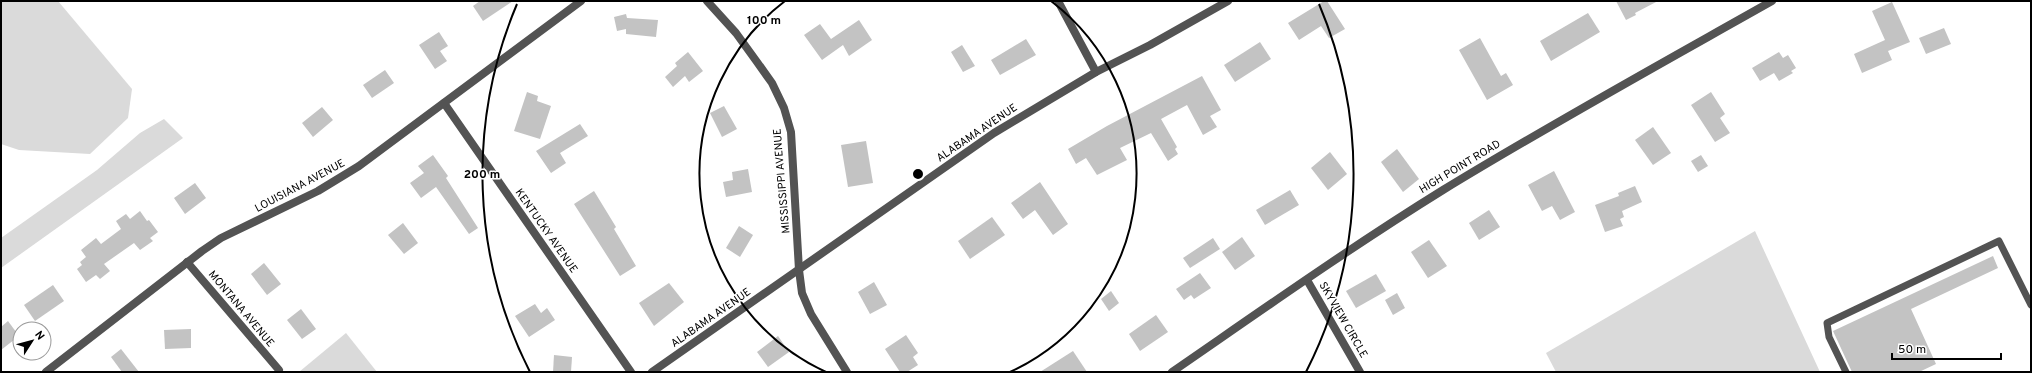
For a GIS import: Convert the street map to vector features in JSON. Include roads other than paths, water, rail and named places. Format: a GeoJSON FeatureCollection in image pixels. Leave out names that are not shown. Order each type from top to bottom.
{"type":"FeatureCollection","features":[{"type":"Feature","properties":{"kind":"street","name":"LOUISIANA AVENUE"},"geometry":{"type":"LineString","coordinates":[[46,372],[187,262],[221,238],[338,180],[581,1]]}},
{"type":"Feature","properties":{"kind":"street","name":"MISSISSIPPI AVENUE"},"geometry":{"type":"LineString","coordinates":[[708,1],[736,33],[758,62],[772,83],[784,108],[791,132],[799,270],[802,293],[811,314],[847,372]]}},
{"type":"Feature","properties":{"kind":"street"},"geometry":{"type":"LineString","coordinates":[[1058,1],[1096,72]]}},
{"type":"Feature","properties":{"kind":"street","name":"ALABAMA AVENUE"},"geometry":{"type":"LineString","coordinates":[[652,372],[994,133],[1096,72],[1150,45],[1228,1]]}},
{"type":"Feature","properties":{"kind":"street","name":"HIGH POINT ROAD"},"geometry":{"type":"LineString","coordinates":[[1172,372],[1377,233],[1511,149],[1772,1]]}},
{"type":"Feature","properties":{"kind":"street","name":"KENTUCKY AVENUE"},"geometry":{"type":"LineString","coordinates":[[444,103],[630,372]]}},
{"type":"Feature","properties":{"kind":"street","name":"MONTANA AVENUE"},"geometry":{"type":"LineString","coordinates":[[187,262],[279,370]]}},
{"type":"Feature","properties":{"kind":"street","name":"SKYVIEW CIRCLE"},"geometry":{"type":"LineString","coordinates":[[1307,280],[1360,372]]}},
{"type":"Feature","properties":{"kind":"lane"},"geometry":{"type":"LineString","coordinates":[[1846,372],[1829,336],[1827,323],[1999,241],[2031,305]]}}]}
